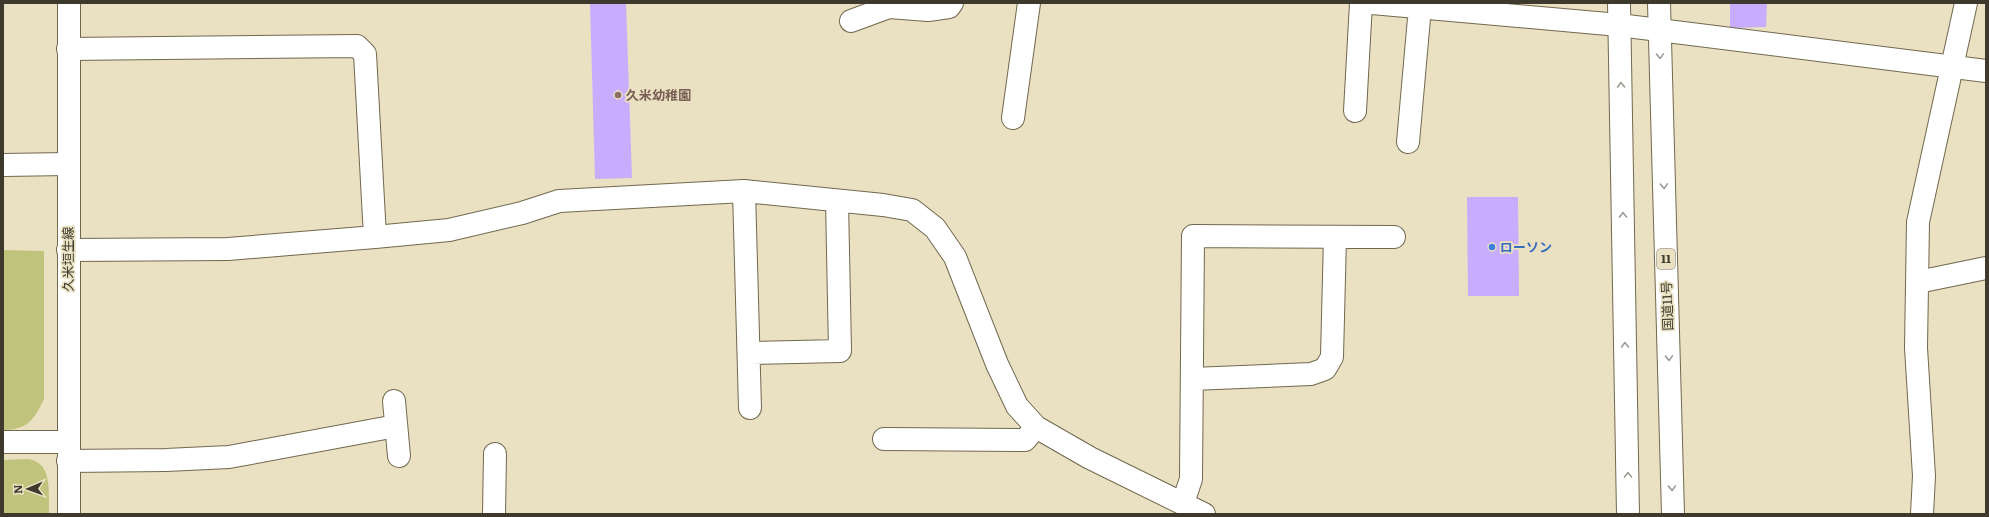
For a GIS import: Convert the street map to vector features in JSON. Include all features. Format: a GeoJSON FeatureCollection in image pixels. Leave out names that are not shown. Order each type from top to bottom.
{"type":"FeatureCollection","features":[{"type":"Feature","properties":{"kind":"main road","name":"久米垣生線"},"geometry":{"type":"LineString","coordinates":[[69,3],[69,514]]}},
{"type":"Feature","properties":{"kind":"main road"},"geometry":{"type":"LineString","coordinates":[[851,21],[889,7],[928,10],[949,7],[952,3]]}},
{"type":"Feature","properties":{"kind":"main road"},"geometry":{"type":"LineString","coordinates":[[1013,118],[1029,3]]}},
{"type":"Feature","properties":{"kind":"main road"},"geometry":{"type":"LineString","coordinates":[[1354,111],[1361,3]]}},
{"type":"Feature","properties":{"kind":"main road"},"geometry":{"type":"LineString","coordinates":[[1372,3],[1619,25],[1986,71]]}},
{"type":"Feature","properties":{"kind":"main road"},"geometry":{"type":"LineString","coordinates":[[1619,3],[1628,514]]}},
{"type":"Feature","properties":{"kind":"main road","name":"国道11号"},"geometry":{"type":"LineString","coordinates":[[1659,3],[1673,514]]}},
{"type":"Feature","properties":{"kind":"main road"},"geometry":{"type":"LineString","coordinates":[[1922,514],[1924,476],[1916,348],[1918,222],[1966,3]]}},
{"type":"Feature","properties":{"kind":"main road"},"geometry":{"type":"LineString","coordinates":[[1408,142],[1420,7]]}},
{"type":"Feature","properties":{"kind":"main road"},"geometry":{"type":"LineString","coordinates":[[68,49],[357,46],[365,54],[375,237]]}},
{"type":"Feature","properties":{"kind":"main road"},"geometry":{"type":"LineString","coordinates":[[3,165],[68,164]]}},
{"type":"Feature","properties":{"kind":"main road"},"geometry":{"type":"LineString","coordinates":[[744,192],[750,408]]}},
{"type":"Feature","properties":{"kind":"main road"},"geometry":{"type":"LineString","coordinates":[[68,250],[228,249],[375,237],[449,230],[522,213],[559,201],[744,192],[912,210],[934,228],[955,257],[997,364],[1017,406],[1036,427],[1090,458],[1204,514]]}},
{"type":"Feature","properties":{"kind":"main road"},"geometry":{"type":"LineString","coordinates":[[749,353],[840,351],[837,201]]}},
{"type":"Feature","properties":{"kind":"main road"},"geometry":{"type":"LineString","coordinates":[[1182,503],[1191,479],[1192,236],[1394,237]]}},
{"type":"Feature","properties":{"kind":"main road"},"geometry":{"type":"LineString","coordinates":[[1192,379],[1311,374],[1325,369],[1332,357],[1335,237]]}},
{"type":"Feature","properties":{"kind":"main road"},"geometry":{"type":"LineString","coordinates":[[1918,282],[1986,268]]}},
{"type":"Feature","properties":{"kind":"main road"},"geometry":{"type":"LineString","coordinates":[[394,401],[399,456]]}},
{"type":"Feature","properties":{"kind":"main road"},"geometry":{"type":"LineString","coordinates":[[3,442],[68,452],[166,460],[229,456],[396,426]]}},
{"type":"Feature","properties":{"kind":"main road"},"geometry":{"type":"LineString","coordinates":[[884,438],[1025,440],[1036,427]]}},
{"type":"Feature","properties":{"kind":"main road"},"geometry":{"type":"LineString","coordinates":[[494,514],[495,454]]}},
{"type":"Feature","properties":{"kind":"green space"},"geometry":{"type":"Polygon","coordinates":[[[3,250],[44,251],[44,399],[37,413],[29,422],[24,426],[11,430],[3,430],[3,250]]]}},
{"type":"Feature","properties":{"kind":"green space"},"geometry":{"type":"Polygon","coordinates":[[[27,459],[36,461],[46,472],[49,488],[49,514],[3,514],[3,460],[27,459]]]}},
{"type":"Feature","properties":{"kind":"building"},"geometry":{"type":"Polygon","coordinates":[[[590,3],[626,3],[632,178],[595,179],[590,3]]]}},
{"type":"Feature","properties":{"kind":"building"},"geometry":{"type":"Polygon","coordinates":[[[1730,3],[1767,3],[1766,27],[1730,28],[1730,3]]]}},
{"type":"Feature","properties":{"kind":"building"},"geometry":{"type":"Polygon","coordinates":[[[1467,197],[1518,197],[1519,296],[1468,296],[1467,197]]]}},
{"type":"Feature","properties":{"kind":"place","name":"久米幼稚園"},"geometry":{"type":"Point","coordinates":[618,95]}},
{"type":"Feature","properties":{"kind":"place","name":"ローソン"},"geometry":{"type":"Point","coordinates":[1492,247]}}]}
